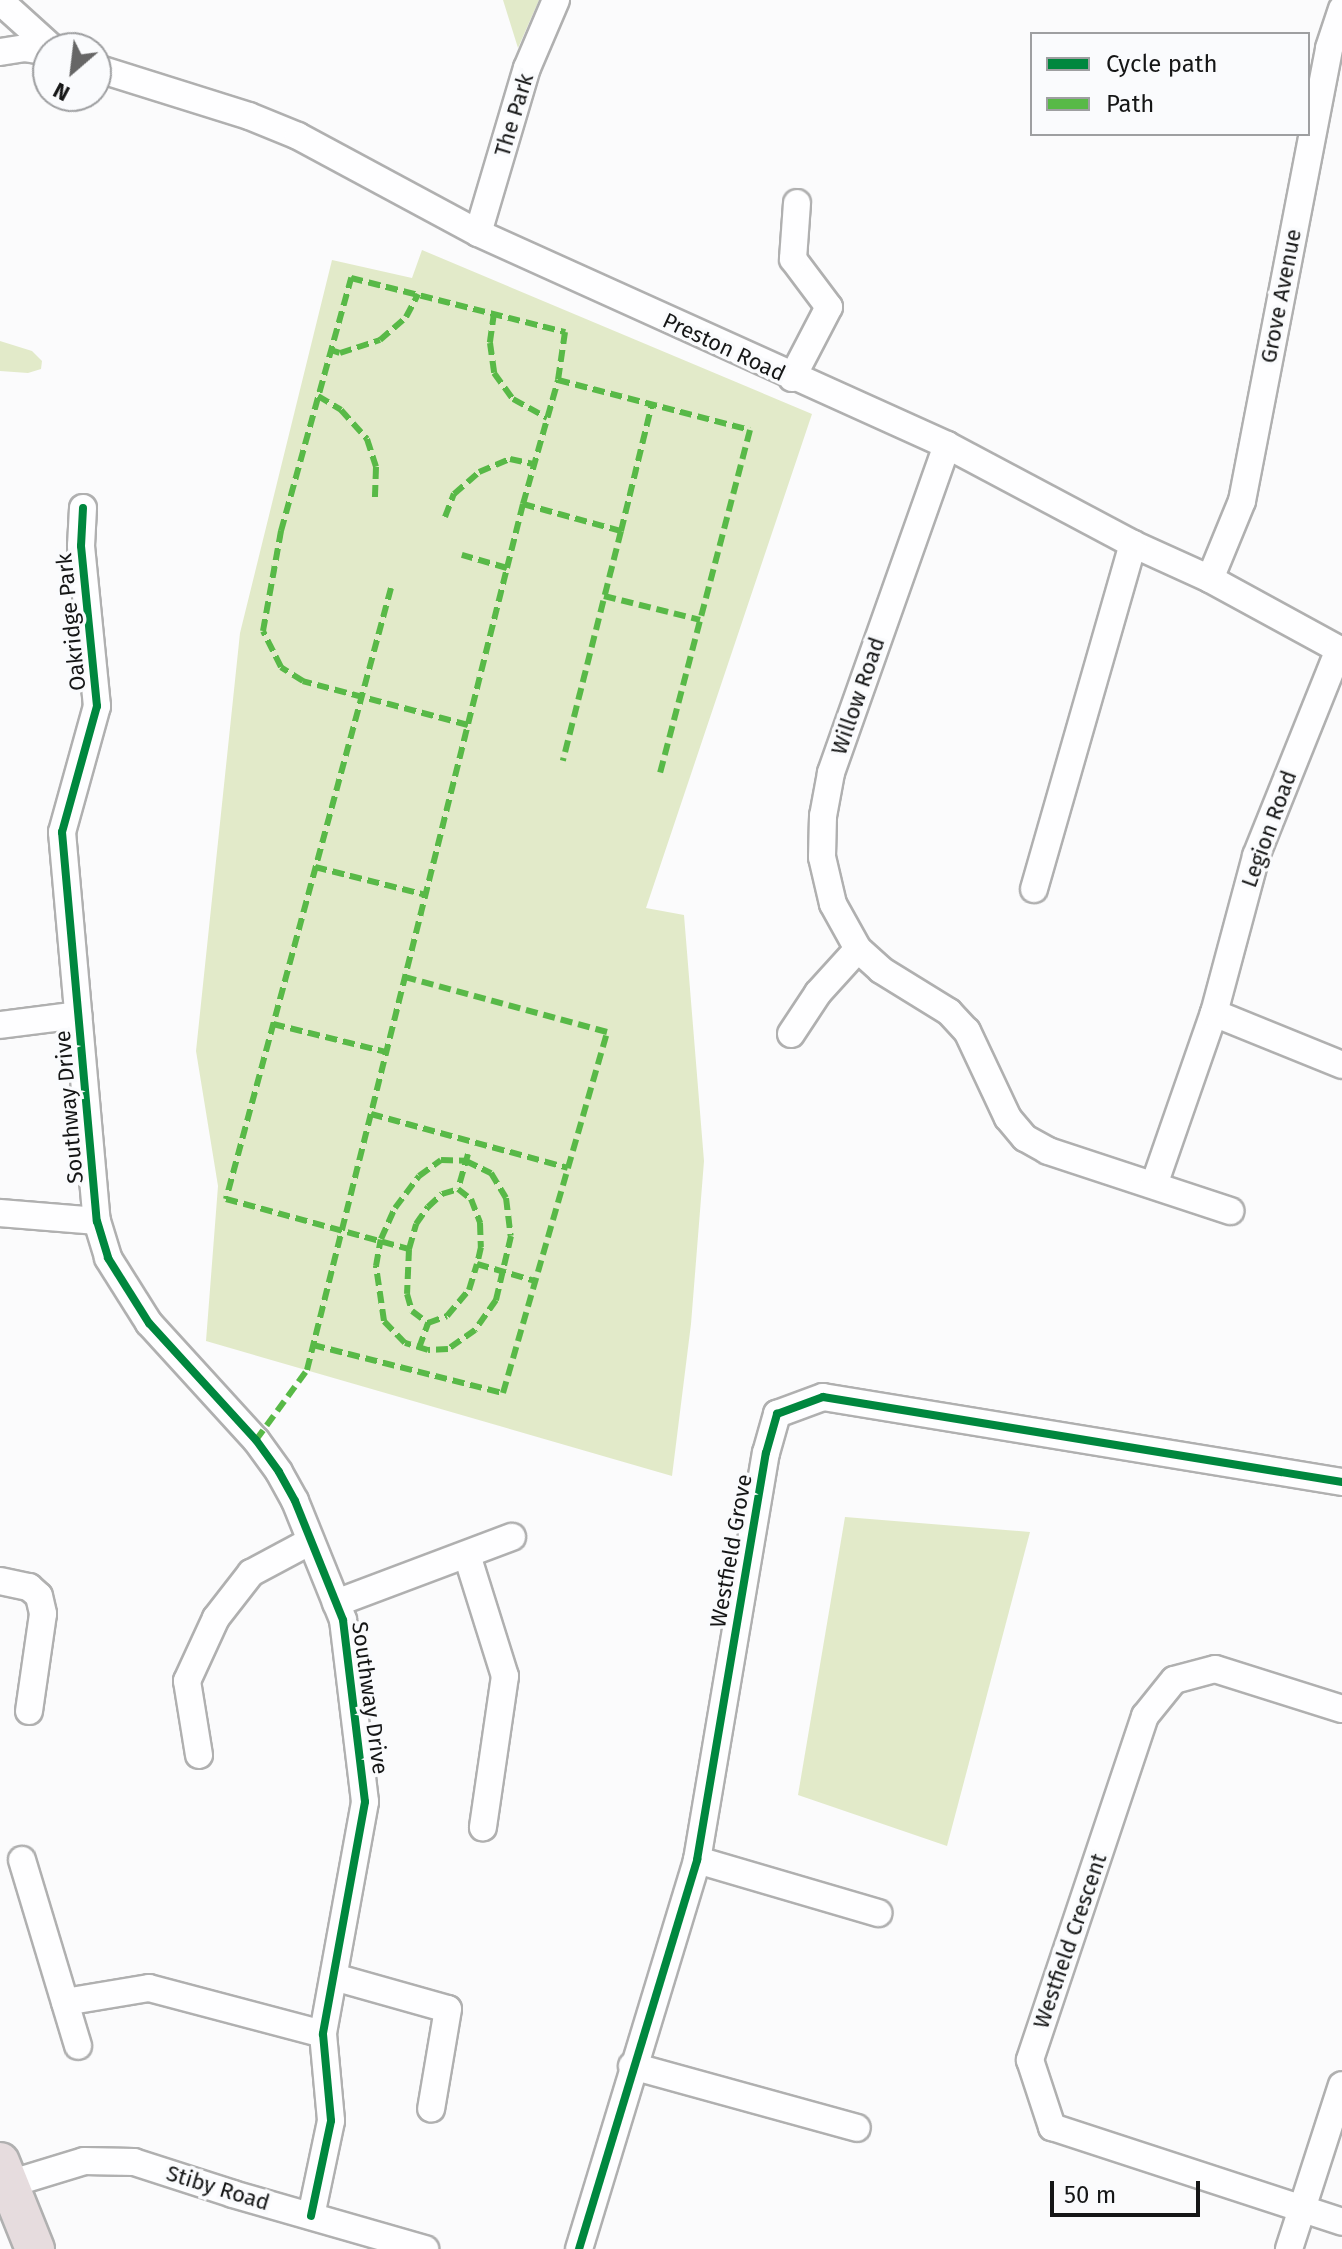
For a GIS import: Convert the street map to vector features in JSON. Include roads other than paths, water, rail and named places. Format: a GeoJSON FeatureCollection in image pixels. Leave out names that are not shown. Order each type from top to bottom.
{"type":"FeatureCollection","features":[{"type":"Feature","properties":{"kind":"highway"},"geometry":{"type":"LineString","coordinates":[[5,2173],[35,2249]]}},
{"type":"Feature","properties":{"kind":"street","name":"The Park"},"geometry":{"type":"LineString","coordinates":[[478,233],[527,68],[556,0]]}},
{"type":"Feature","properties":{"kind":"street"},"geometry":{"type":"LineString","coordinates":[[0,1],[32,32]]}},
{"type":"Feature","properties":{"kind":"street","name":"Grove Avenue"},"geometry":{"type":"LineString","coordinates":[[1210,579],[1242,501],[1329,48],[1342,9]]}},
{"type":"Feature","properties":{"kind":"street"},"geometry":{"type":"LineString","coordinates":[[0,52],[32,49]]}},
{"type":"Feature","properties":{"kind":"street","name":"Preston Road"},"geometry":{"type":"LineString","coordinates":[[112,73],[249,116],[298,136],[478,233],[792,378],[947,445],[1133,544],[1210,579],[1340,651]]}},
{"type":"Feature","properties":{"kind":"street"},"geometry":{"type":"LineString","coordinates":[[792,378],[829,307],[793,259],[797,203]]}},
{"type":"Feature","properties":{"kind":"street","name":"Willow Road"},"geometry":{"type":"LineString","coordinates":[[947,445],[831,773],[823,816],[822,857],[833,904],[858,949],[881,970],[949,1012],[967,1031],[1008,1118],[1025,1138],[1048,1151],[1230,1211]]}},
{"type":"Feature","properties":{"kind":"street","name":"Oakridge Park"},"geometry":{"type":"LineString","coordinates":[[78,1015],[62,832],[97,706],[81,546],[83,508]]}},
{"type":"Feature","properties":{"kind":"street"},"geometry":{"type":"LineString","coordinates":[[1034,889],[1133,544]]}},
{"type":"Feature","properties":{"kind":"street","name":"Legion Road"},"geometry":{"type":"LineString","coordinates":[[1154,1185],[1214,1013],[1256,856],[1340,651]]}},
{"type":"Feature","properties":{"kind":"street"},"geometry":{"type":"LineString","coordinates":[[791,1034],[818,993],[858,949]]}},
{"type":"Feature","properties":{"kind":"street"},"geometry":{"type":"LineString","coordinates":[[1214,1013],[1342,1065]]}},
{"type":"Feature","properties":{"kind":"street","name":"Southway Drive"},"geometry":{"type":"LineString","coordinates":[[0,1025],[78,1015],[97,1221],[108,1258],[124,1288],[149,1323],[256,1440],[279,1472],[295,1501],[343,1620],[365,1802],[323,2034],[331,2121],[311,2216]]}},
{"type":"Feature","properties":{"kind":"street"},"geometry":{"type":"LineString","coordinates":[[0,1213],[97,1221]]}},
{"type":"Feature","properties":{"kind":"street","name":"Westfield Grove"},"geometry":{"type":"LineString","coordinates":[[579,2249],[632,2066],[697,1860],[766,1453],[777,1414],[823,1397],[1342,1482]]}},
{"type":"Feature","properties":{"kind":"street"},"geometry":{"type":"LineString","coordinates":[[336,1603],[512,1537]]}},
{"type":"Feature","properties":{"kind":"street"},"geometry":{"type":"LineString","coordinates":[[199,1755],[187,1681],[216,1618],[251,1573],[309,1542]]}},
{"type":"Feature","properties":{"kind":"street"},"geometry":{"type":"LineString","coordinates":[[467,1555],[505,1676],[483,1827]]}},
{"type":"Feature","properties":{"kind":"street"},"geometry":{"type":"LineString","coordinates":[[0,1581],[29,1587],[39,1596],[43,1614],[29,1711]]}},
{"type":"Feature","properties":{"kind":"street","name":"Westfield Crescent"},"geometry":{"type":"LineString","coordinates":[[1303,2208],[1052,2127],[1030,2060],[1145,1716],[1174,1680],[1215,1669],[1342,1709]]}},
{"type":"Feature","properties":{"kind":"street"},"geometry":{"type":"LineString","coordinates":[[22,1860],[78,2046]]}},
{"type":"Feature","properties":{"kind":"street"},"geometry":{"type":"LineString","coordinates":[[697,1860],[878,1913]]}},
{"type":"Feature","properties":{"kind":"street"},"geometry":{"type":"LineString","coordinates":[[334,1977],[448,2009],[431,2109]]}},
{"type":"Feature","properties":{"kind":"street"},"geometry":{"type":"LineString","coordinates":[[65,2002],[149,1988],[323,2034]]}},
{"type":"Feature","properties":{"kind":"street"},"geometry":{"type":"LineString","coordinates":[[632,2066],[857,2128]]}},
{"type":"Feature","properties":{"kind":"street"},"geometry":{"type":"LineString","coordinates":[[1289,2249],[1342,2085]]}},
{"type":"Feature","properties":{"kind":"street","name":"Stiby Road"},"geometry":{"type":"LineString","coordinates":[[5,2173],[84,2161],[134,2162],[425,2249]]}},
{"type":"Feature","properties":{"kind":"street"},"geometry":{"type":"LineString","coordinates":[[1303,2208],[1342,2222]]}}]}
